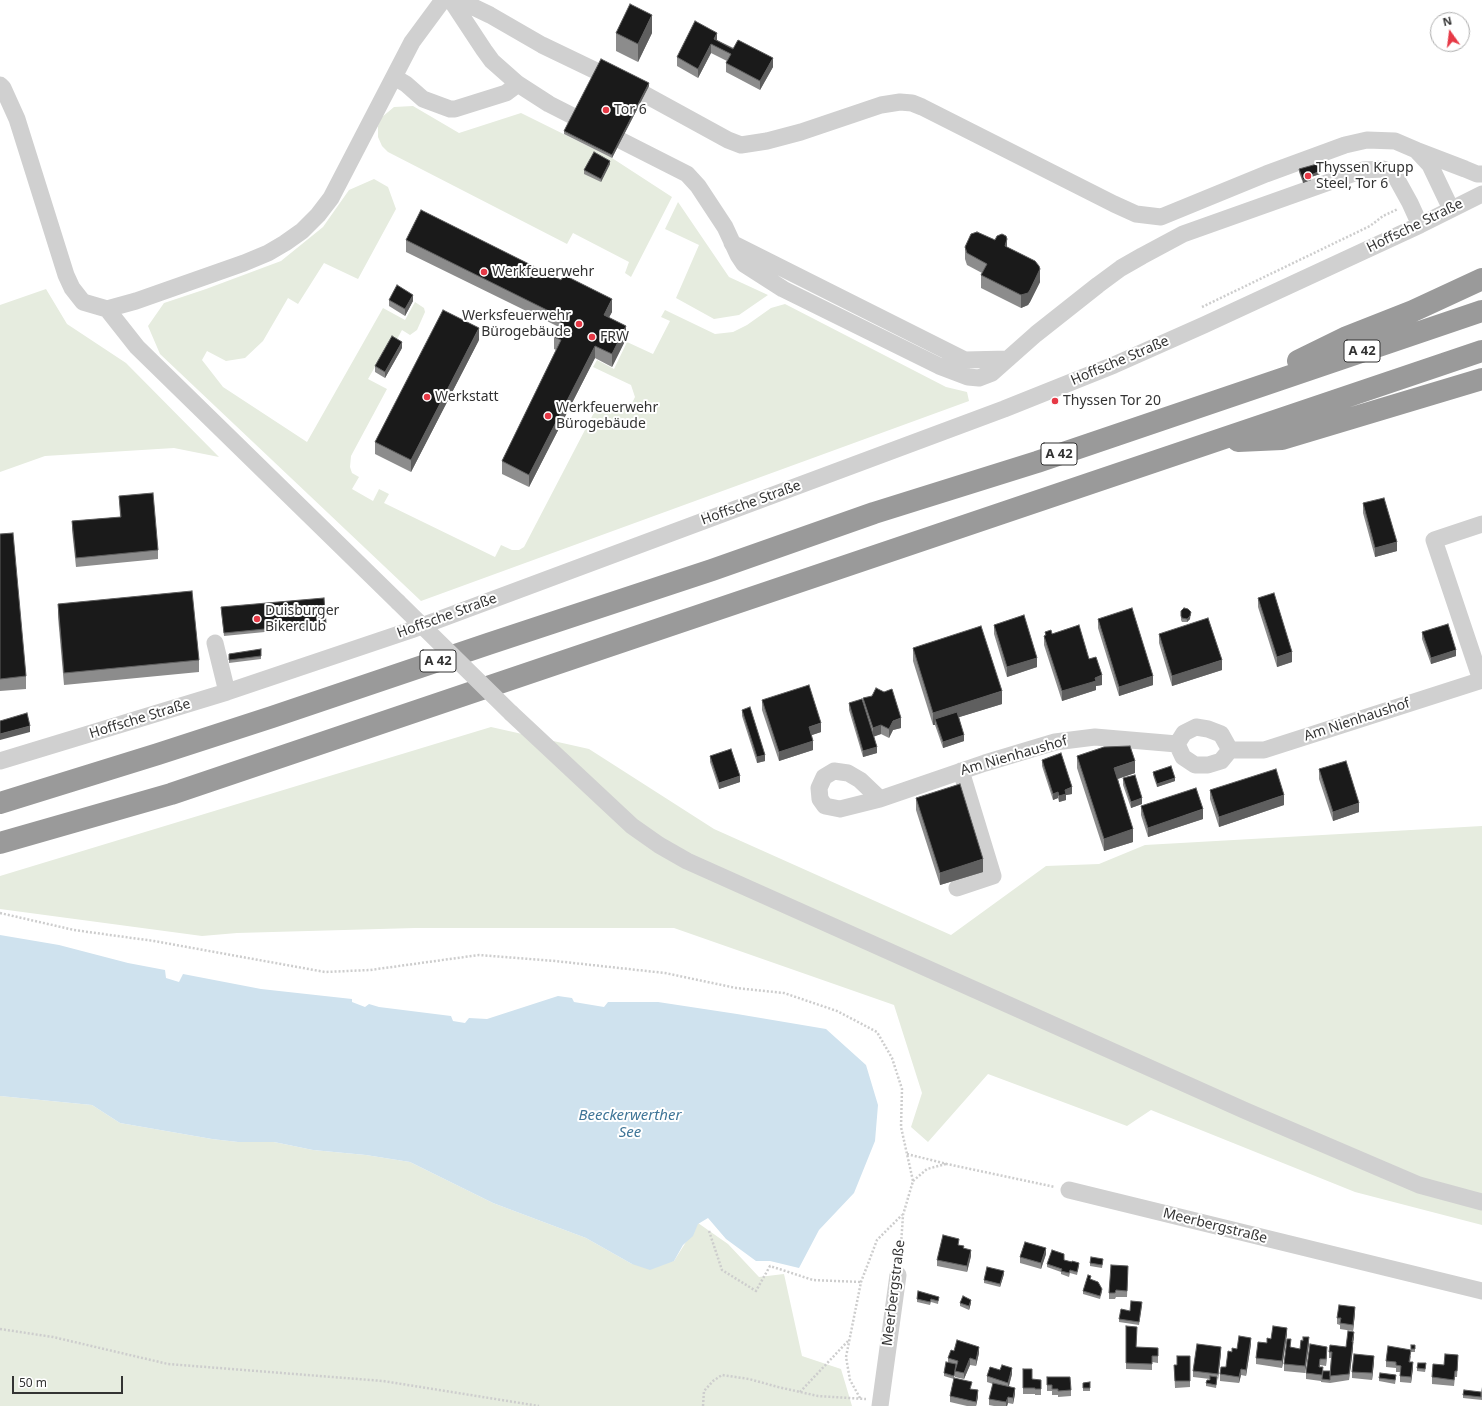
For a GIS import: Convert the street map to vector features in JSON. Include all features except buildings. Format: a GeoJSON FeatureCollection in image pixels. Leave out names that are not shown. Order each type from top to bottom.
{"type":"FeatureCollection","features":[{"type":"Feature","properties":{"kind":"highway"},"geometry":{"type":"LineString","coordinates":[[1243,391],[1282,368],[1347,337],[1413,311],[1482,279]]}},
{"type":"Feature","properties":{"kind":"highway","name":"A 42"},"geometry":{"type":"LineString","coordinates":[[0,803],[280,715],[712,570],[874,513],[1037,462],[1482,311]]}},
{"type":"Feature","properties":{"kind":"highway"},"geometry":{"type":"LineString","coordinates":[[0,843],[171,794],[1482,351]]}},
{"type":"Feature","properties":{"kind":"highway"},"geometry":{"type":"LineString","coordinates":[[1213,442],[1282,439],[1482,379]]}},
{"type":"Feature","properties":{"kind":"street"},"geometry":{"type":"LineString","coordinates":[[0,85],[3,88],[16,119],[66,275],[72,288],[83,302],[107,309],[136,301],[244,263],[268,253],[302,231],[331,198],[412,42],[443,0]]}},
{"type":"Feature","properties":{"kind":"street"},"geometry":{"type":"LineString","coordinates":[[451,0],[492,61],[518,84],[549,104],[687,174],[698,186],[725,227],[732,243],[965,360],[1008,359],[1036,334],[1104,281],[1142,256],[1183,234],[1363,170],[1383,169],[1394,174],[1420,225]]}},
{"type":"Feature","properties":{"kind":"street"},"geometry":{"type":"LineString","coordinates":[[459,0],[490,15],[542,45],[644,94],[728,140],[741,145],[767,141],[801,132],[882,105],[891,103],[912,103],[929,110],[1136,214],[1161,217],[1266,174],[1345,145],[1366,140],[1395,141],[1478,174],[1482,174]]}},
{"type":"Feature","properties":{"kind":"street"},"geometry":{"type":"LineString","coordinates":[[394,77],[406,84],[423,99],[450,109],[455,109],[506,93],[518,84]]}},
{"type":"Feature","properties":{"kind":"street"},"geometry":{"type":"LineString","coordinates":[[1416,150],[1430,165],[1451,209]]}},
{"type":"Feature","properties":{"kind":"street","name":"Hoffsche Straße"},"geometry":{"type":"LineString","coordinates":[[0,762],[227,692],[411,630],[1004,409],[1114,365],[1204,325],[1420,225],[1482,194]]}},
{"type":"Feature","properties":{"kind":"street"},"geometry":{"type":"LineString","coordinates":[[1215,196],[1233,217]]}},
{"type":"Feature","properties":{"kind":"street"},"geometry":{"type":"LineString","coordinates":[[1161,217],[1171,240]]}},
{"type":"Feature","properties":{"kind":"street"},"geometry":{"type":"LineString","coordinates":[[107,309],[137,347],[511,713],[632,826],[658,845],[687,861],[1246,1111],[1419,1185],[1482,1202]]}},
{"type":"Feature","properties":{"kind":"street"},"geometry":{"type":"LineString","coordinates":[[1481,680],[1434,540],[1482,524]]}},
{"type":"Feature","properties":{"kind":"street"},"geometry":{"type":"LineString","coordinates":[[215,643],[227,692]]}},
{"type":"Feature","properties":{"kind":"street","name":"Am Nienhaushof"},"geometry":{"type":"LineString","coordinates":[[1230,750],[1264,750],[1481,680]]}},
{"type":"Feature","properties":{"kind":"street"},"geometry":{"type":"LineString","coordinates":[[1196,727],[1208,729],[1221,734],[1230,750],[1221,761],[1195,765],[1183,757],[1177,744],[1184,732],[1196,727]]}},
{"type":"Feature","properties":{"kind":"street","name":"Am Nienhaushof"},"geometry":{"type":"LineString","coordinates":[[880,799],[961,771],[1055,742],[1095,737],[1177,744]]}},
{"type":"Feature","properties":{"kind":"street"},"geometry":{"type":"LineString","coordinates":[[957,888],[993,876],[961,771]]}},
{"type":"Feature","properties":{"kind":"street","name":"Meerbergstraße"},"geometry":{"type":"LineString","coordinates":[[1069,1190],[1482,1291]]}},
{"type":"Feature","properties":{"kind":"street","name":"Meerbergstraße"},"geometry":{"type":"LineString","coordinates":[[880,1403],[898,1275]]}},
{"type":"Feature","properties":{"kind":"path"},"geometry":{"type":"LineString","coordinates":[[1197,309],[1370,226],[1383,216],[1410,203]]}},
{"type":"Feature","properties":{"kind":"path"},"geometry":{"type":"LineString","coordinates":[[0,913],[74,930],[154,942],[324,972],[370,970],[480,955],[555,961],[665,973],[736,988],[784,993],[837,1011],[877,1032],[892,1058],[902,1089],[901,1127],[914,1181],[927,1169],[947,1164]]}},
{"type":"Feature","properties":{"kind":"path"},"geometry":{"type":"LineString","coordinates":[[907,1154],[1069,1190]]}},
{"type":"Feature","properties":{"kind":"path","name":"Meerbergstraße"},"geometry":{"type":"LineString","coordinates":[[898,1275],[903,1215],[914,1181]]}},
{"type":"Feature","properties":{"kind":"path"},"geometry":{"type":"LineString","coordinates":[[860,1398],[850,1380],[846,1357],[861,1282],[877,1240],[903,1215]]}},
{"type":"Feature","properties":{"kind":"path"},"geometry":{"type":"LineString","coordinates":[[709,1231],[722,1270],[756,1291],[770,1266],[813,1280],[861,1282]]}},
{"type":"Feature","properties":{"kind":"path"},"geometry":{"type":"LineString","coordinates":[[0,1329],[53,1337],[168,1364],[383,1381],[539,1406]]}},
{"type":"Feature","properties":{"kind":"path"},"geometry":{"type":"LineString","coordinates":[[800,1392],[849,1340]]}},
{"type":"Feature","properties":{"kind":"path"},"geometry":{"type":"LineString","coordinates":[[702,1406],[704,1391],[713,1381],[722,1375],[749,1379],[818,1396],[860,1398],[880,1403]]}},
{"type":"Feature","properties":{"kind":"shaded area"},"geometry":{"type":"Polygon","coordinates":[[[413,106],[459,133],[521,113],[612,158],[672,197],[631,277],[625,273],[629,262],[573,233],[567,244],[388,152],[382,146],[378,137],[378,126],[382,117],[394,107],[413,106]]]}},
{"type":"Feature","properties":{"kind":"shaded area"},"geometry":{"type":"Polygon","coordinates":[[[374,179],[388,187],[396,209],[358,279],[324,263],[298,304],[288,298],[263,341],[245,358],[226,361],[207,351],[202,360],[223,387],[307,442],[383,308],[405,320],[415,302],[424,308],[425,312],[417,330],[410,335],[402,330],[396,341],[391,339],[368,379],[387,389],[351,456],[350,467],[352,473],[359,477],[352,489],[373,501],[379,489],[389,494],[384,503],[495,557],[501,545],[512,550],[519,550],[524,547],[599,403],[614,409],[630,407],[635,397],[631,385],[593,367],[597,360],[614,369],[627,342],[653,354],[670,321],[661,317],[665,310],[715,334],[733,332],[747,325],[771,308],[785,304],[946,387],[967,392],[969,401],[421,601],[160,354],[148,326],[164,303],[281,261],[323,227],[349,190],[374,179]]]}},
{"type":"Feature","properties":{"kind":"shaded area"},"geometry":{"type":"Polygon","coordinates":[[[678,202],[729,277],[768,295],[739,315],[714,319],[676,298],[699,245],[665,229],[678,202]]]}},
{"type":"Feature","properties":{"kind":"shaded area"},"geometry":{"type":"Polygon","coordinates":[[[46,289],[67,324],[126,363],[219,457],[174,448],[45,456],[0,472],[0,305],[46,289]]]}},
{"type":"Feature","properties":{"kind":"shaded area"},"geometry":{"type":"Polygon","coordinates":[[[491,727],[589,749],[714,829],[951,935],[1046,866],[1099,864],[1145,845],[1482,826],[1482,1225],[1355,1192],[1151,1110],[1127,1126],[988,1074],[928,1142],[911,1127],[922,1093],[894,1005],[674,928],[415,928],[237,933],[202,936],[0,909],[0,876],[491,727]]]}},
{"type":"Feature","properties":{"kind":"shaded area"},"geometry":{"type":"Polygon","coordinates":[[[0,1096],[92,1105],[120,1123],[212,1139],[238,1142],[274,1142],[313,1150],[366,1155],[410,1162],[493,1203],[586,1238],[632,1264],[674,1261],[698,1223],[728,1244],[759,1277],[784,1274],[802,1356],[841,1369],[852,1406],[0,1406],[0,1096]]]}},
{"type":"Feature","properties":{"kind":"water","name":"Beeckerwerther See"},"geometry":{"type":"Polygon","coordinates":[[[0,935],[59,945],[128,963],[165,970],[166,978],[179,982],[183,974],[261,989],[352,999],[352,1002],[365,1007],[369,1004],[379,1007],[451,1016],[453,1021],[465,1023],[469,1018],[487,1019],[558,996],[572,998],[574,1002],[604,1007],[608,1002],[658,1002],[826,1029],[866,1065],[878,1105],[875,1141],[854,1193],[819,1230],[799,1268],[770,1261],[756,1261],[726,1239],[708,1218],[698,1224],[693,1236],[683,1245],[674,1261],[650,1270],[632,1264],[586,1238],[493,1203],[410,1162],[366,1155],[313,1150],[274,1142],[238,1142],[212,1139],[120,1123],[92,1105],[0,1096],[0,935]]]}},
{"type":"Feature","properties":{"kind":"place","name":"Tor 6"},"geometry":{"type":"Point","coordinates":[606,110]}},
{"type":"Feature","properties":{"kind":"place","name":"Thyssen Krupp Steel, Tor 6"},"geometry":{"type":"Point","coordinates":[1308,176]}},
{"type":"Feature","properties":{"kind":"place","name":"Werkfeuerwehr"},"geometry":{"type":"Point","coordinates":[484,272]}},
{"type":"Feature","properties":{"kind":"place","name":"Werksfeuerwehr Bürogebäude"},"geometry":{"type":"Point","coordinates":[579,324]}},
{"type":"Feature","properties":{"kind":"place","name":"FRW"},"geometry":{"type":"Point","coordinates":[592,337]}},
{"type":"Feature","properties":{"kind":"place","name":"Werkstatt"},"geometry":{"type":"Point","coordinates":[427,397]}},
{"type":"Feature","properties":{"kind":"place","name":"Thyssen Tor 20"},"geometry":{"type":"Point","coordinates":[1055,401]}},
{"type":"Feature","properties":{"kind":"place","name":"Werkfeuerwehr Bürogebäude"},"geometry":{"type":"Point","coordinates":[548,416]}},
{"type":"Feature","properties":{"kind":"place","name":"Duisburger Bikerclub"},"geometry":{"type":"Point","coordinates":[257,619]}}]}
